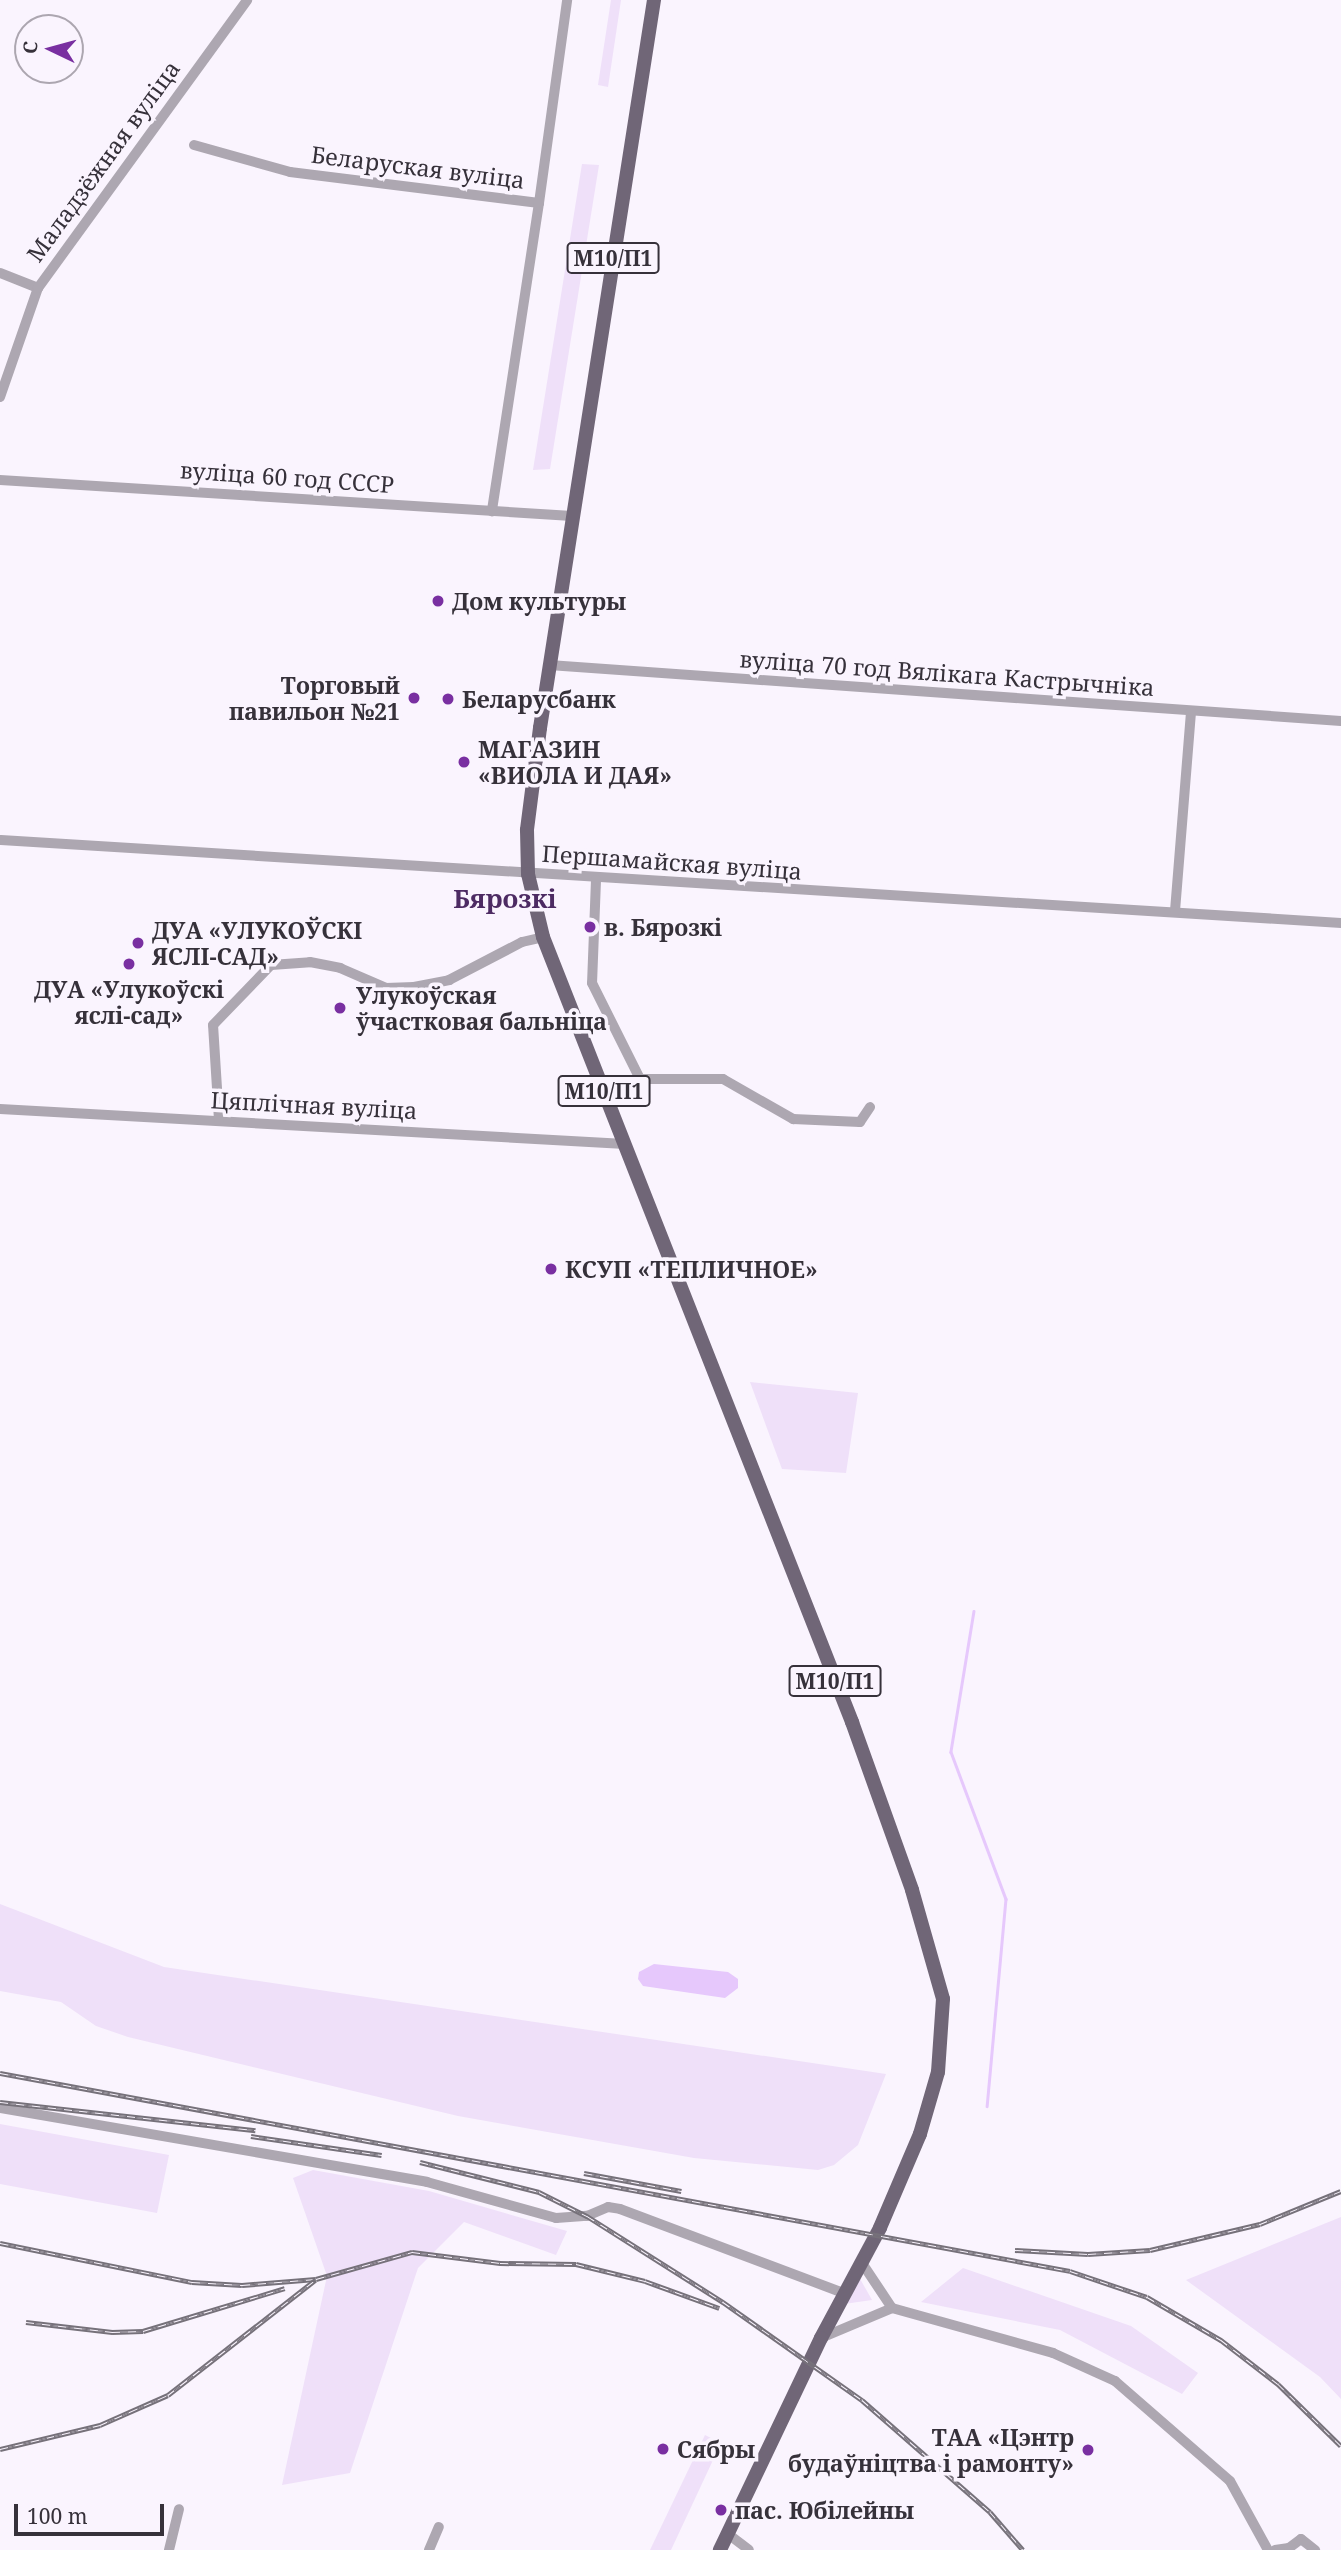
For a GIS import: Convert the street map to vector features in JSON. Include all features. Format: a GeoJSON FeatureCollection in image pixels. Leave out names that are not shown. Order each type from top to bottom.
{"type":"FeatureCollection","features":[{"type":"Feature","properties":{"kind":"main road","name":"М10/П1"},"geometry":{"type":"LineString","coordinates":[[654,0],[549,665],[527,830],[528,874],[543,937],[852,1722],[912,1890],[943,1999],[941,2049],[930,2101],[862,2263],[843,2293],[720,2550]]}},
{"type":"Feature","properties":{"kind":"street","name":"Маладзёжная вуліца"},"geometry":{"type":"LineString","coordinates":[[0,397],[38,288],[247,0]]}},
{"type":"Feature","properties":{"kind":"street"},"geometry":{"type":"LineString","coordinates":[[539,204],[567,0]]}},
{"type":"Feature","properties":{"kind":"street","name":"Беларуская вуліца"},"geometry":{"type":"LineString","coordinates":[[194,145],[290,172],[539,204],[492,511]]}},
{"type":"Feature","properties":{"kind":"street"},"geometry":{"type":"LineString","coordinates":[[0,273],[38,288]]}},
{"type":"Feature","properties":{"kind":"street","name":"вуліца 60 год СССР"},"geometry":{"type":"LineString","coordinates":[[0,480],[572,516]]}},
{"type":"Feature","properties":{"kind":"street","name":"вуліца 70 год Вялікага Кастрычніка"},"geometry":{"type":"LineString","coordinates":[[549,665],[1341,721]]}},
{"type":"Feature","properties":{"kind":"street"},"geometry":{"type":"LineString","coordinates":[[1175,911],[1191,712]]}},
{"type":"Feature","properties":{"kind":"street","name":"Першамайская вуліца"},"geometry":{"type":"LineString","coordinates":[[1,839],[596,880],[1175,911],[1341,923]]}},
{"type":"Feature","properties":{"kind":"street"},"geometry":{"type":"LineString","coordinates":[[596,880],[592,983],[640,1079],[723,1079],[793,1119],[860,1122],[870,1107]]}},
{"type":"Feature","properties":{"kind":"street"},"geometry":{"type":"LineString","coordinates":[[219,1121],[213,1025],[271,965],[310,962],[340,968],[386,988],[414,988],[449,980],[522,942],[543,937]]}},
{"type":"Feature","properties":{"kind":"street","name":"Цяплічная вуліца"},"geometry":{"type":"LineString","coordinates":[[0,1110],[625,1144]]}},
{"type":"Feature","properties":{"kind":"street"},"geometry":{"type":"LineString","coordinates":[[0,2108],[427,2182],[556,2218],[587,2216],[608,2207],[620,2208],[843,2293]]}},
{"type":"Feature","properties":{"kind":"street"},"geometry":{"type":"LineString","coordinates":[[862,2263],[892,2308]]}},
{"type":"Feature","properties":{"kind":"street"},"geometry":{"type":"LineString","coordinates":[[821,2338],[892,2308],[1053,2353],[1115,2381],[1230,2481],[1268,2550]]}},
{"type":"Feature","properties":{"kind":"street"},"geometry":{"type":"LineString","coordinates":[[169,2550],[179,2509]]}},
{"type":"Feature","properties":{"kind":"street"},"geometry":{"type":"LineString","coordinates":[[429,2550],[439,2527]]}},
{"type":"Feature","properties":{"kind":"street"},"geometry":{"type":"LineString","coordinates":[[728,2534],[749,2550]]}},
{"type":"Feature","properties":{"kind":"street"},"geometry":{"type":"LineString","coordinates":[[1275,2550],[1289,2548],[1301,2539],[1315,2550]]}},
{"type":"Feature","properties":{"kind":"shaded area"},"geometry":{"type":"Polygon","coordinates":[[[611,0],[621,0],[608,87],[598,85],[611,0]]]}},
{"type":"Feature","properties":{"kind":"shaded area"},"geometry":{"type":"Polygon","coordinates":[[[582,164],[599,165],[550,469],[533,470],[582,164]]]}},
{"type":"Feature","properties":{"kind":"shaded area"},"geometry":{"type":"Polygon","coordinates":[[[750,1382],[858,1393],[846,1473],[782,1469],[750,1382]]]}},
{"type":"Feature","properties":{"kind":"shaded area"},"geometry":{"type":"Polygon","coordinates":[[[0,1904],[164,1967],[886,2074],[858,2145],[834,2165],[818,2170],[694,2158],[458,2116],[128,2037],[96,2026],[61,2002],[0,1991],[0,1904]]]}},
{"type":"Feature","properties":{"kind":"shaded area"},"geometry":{"type":"Polygon","coordinates":[[[654,1964],[728,1972],[738,1979],[738,1988],[725,1998],[643,1986],[638,1979],[639,1972],[654,1964]]]}},
{"type":"Feature","properties":{"kind":"shaded area"},"geometry":{"type":"Polygon","coordinates":[[[0,2124],[169,2155],[157,2213],[0,2184],[0,2124]]]}},
{"type":"Feature","properties":{"kind":"shaded area"},"geometry":{"type":"Polygon","coordinates":[[[313,2170],[429,2191],[567,2231],[556,2255],[464,2222],[418,2268],[350,2473],[282,2485],[327,2276],[293,2178],[313,2170]]]}},
{"type":"Feature","properties":{"kind":"shaded area"},"geometry":{"type":"Polygon","coordinates":[[[1341,2217],[1341,2399],[1320,2377],[1186,2280],[1341,2217]]]}},
{"type":"Feature","properties":{"kind":"shaded area"},"geometry":{"type":"Polygon","coordinates":[[[963,2268],[1131,2326],[1198,2373],[1182,2394],[1060,2330],[921,2302],[963,2268]]]}},
{"type":"Feature","properties":{"kind":"shaded area"},"geometry":{"type":"Polygon","coordinates":[[[859,2277],[872,2300],[844,2304],[859,2277]]]}},
{"type":"Feature","properties":{"kind":"shaded area"},"geometry":{"type":"Polygon","coordinates":[[[705,2435],[721,2443],[671,2550],[650,2550],[705,2435]]]}},
{"type":"Feature","properties":{"kind":"waterway"},"geometry":{"type":"LineString","coordinates":[[974,1611],[951,1752],[1006,1899],[987,2106]]}},
{"type":"Feature","properties":{"kind":"railway"},"geometry":{"type":"LineString","coordinates":[[0,2073],[1070,2271],[1147,2297],[1221,2340],[1278,2384],[1341,2446]]}},
{"type":"Feature","properties":{"kind":"railway"},"geometry":{"type":"LineString","coordinates":[[0,2102],[255,2130]]}},
{"type":"Feature","properties":{"kind":"railway"},"geometry":{"type":"LineString","coordinates":[[251,2136],[382,2155]]}},
{"type":"Feature","properties":{"kind":"railway"},"geometry":{"type":"LineString","coordinates":[[420,2162],[539,2192],[587,2216],[723,2302],[862,2400],[990,2512],[1023,2550]]}},
{"type":"Feature","properties":{"kind":"railway"},"geometry":{"type":"LineString","coordinates":[[584,2173],[681,2191]]}},
{"type":"Feature","properties":{"kind":"railway"},"geometry":{"type":"LineString","coordinates":[[1015,2250],[1088,2254],[1150,2250],[1260,2224],[1341,2191]]}},
{"type":"Feature","properties":{"kind":"railway"},"geometry":{"type":"LineString","coordinates":[[0,2243],[192,2282],[242,2285],[316,2279],[412,2252],[500,2263],[576,2264],[645,2281],[719,2308]]}},
{"type":"Feature","properties":{"kind":"railway"},"geometry":{"type":"LineString","coordinates":[[0,2449],[100,2425],[168,2395],[315,2280]]}},
{"type":"Feature","properties":{"kind":"railway"},"geometry":{"type":"LineString","coordinates":[[26,2322],[112,2332],[143,2331],[285,2288]]}},
{"type":"Feature","properties":{"kind":"place","name":"Дом культуры"},"geometry":{"type":"Point","coordinates":[438,601]}},
{"type":"Feature","properties":{"kind":"place","name":"Торговый павильон №21"},"geometry":{"type":"Point","coordinates":[414,698]}},
{"type":"Feature","properties":{"kind":"place","name":"Беларусбанк"},"geometry":{"type":"Point","coordinates":[448,699]}},
{"type":"Feature","properties":{"kind":"place","name":"МАГАЗИН «ВИОЛА И ДАЯ»"},"geometry":{"type":"Point","coordinates":[464,762]}},
{"type":"Feature","properties":{"kind":"place","name":"в. Бярозкі"},"geometry":{"type":"Point","coordinates":[590,927]}},
{"type":"Feature","properties":{"kind":"place","name":"ДУА «УЛУКОЎСКІ ЯСЛІ-САД»"},"geometry":{"type":"Point","coordinates":[138,943]}},
{"type":"Feature","properties":{"kind":"place","name":"ДУА «Улукоўскі яслі-сад»"},"geometry":{"type":"Point","coordinates":[129,964]}},
{"type":"Feature","properties":{"kind":"place","name":"Улукоўская ўчастковая бальніца"},"geometry":{"type":"Point","coordinates":[340,1008]}},
{"type":"Feature","properties":{"kind":"place","name":"КСУП «ТЕПЛИЧНОЕ»"},"geometry":{"type":"Point","coordinates":[551,1269]}},
{"type":"Feature","properties":{"kind":"place","name":"Сябры"},"geometry":{"type":"Point","coordinates":[663,2449]}},
{"type":"Feature","properties":{"kind":"place","name":"ТАА «Цэнтр будаўніцтва і рамонту»"},"geometry":{"type":"Point","coordinates":[1088,2450]}},
{"type":"Feature","properties":{"kind":"place","name":"пас. Юбілейны"},"geometry":{"type":"Point","coordinates":[721,2510]}},
{"type":"Feature","properties":{"kind":"district","name":"Бярозкі"},"geometry":{"type":"Point","coordinates":[505,899]}}]}
